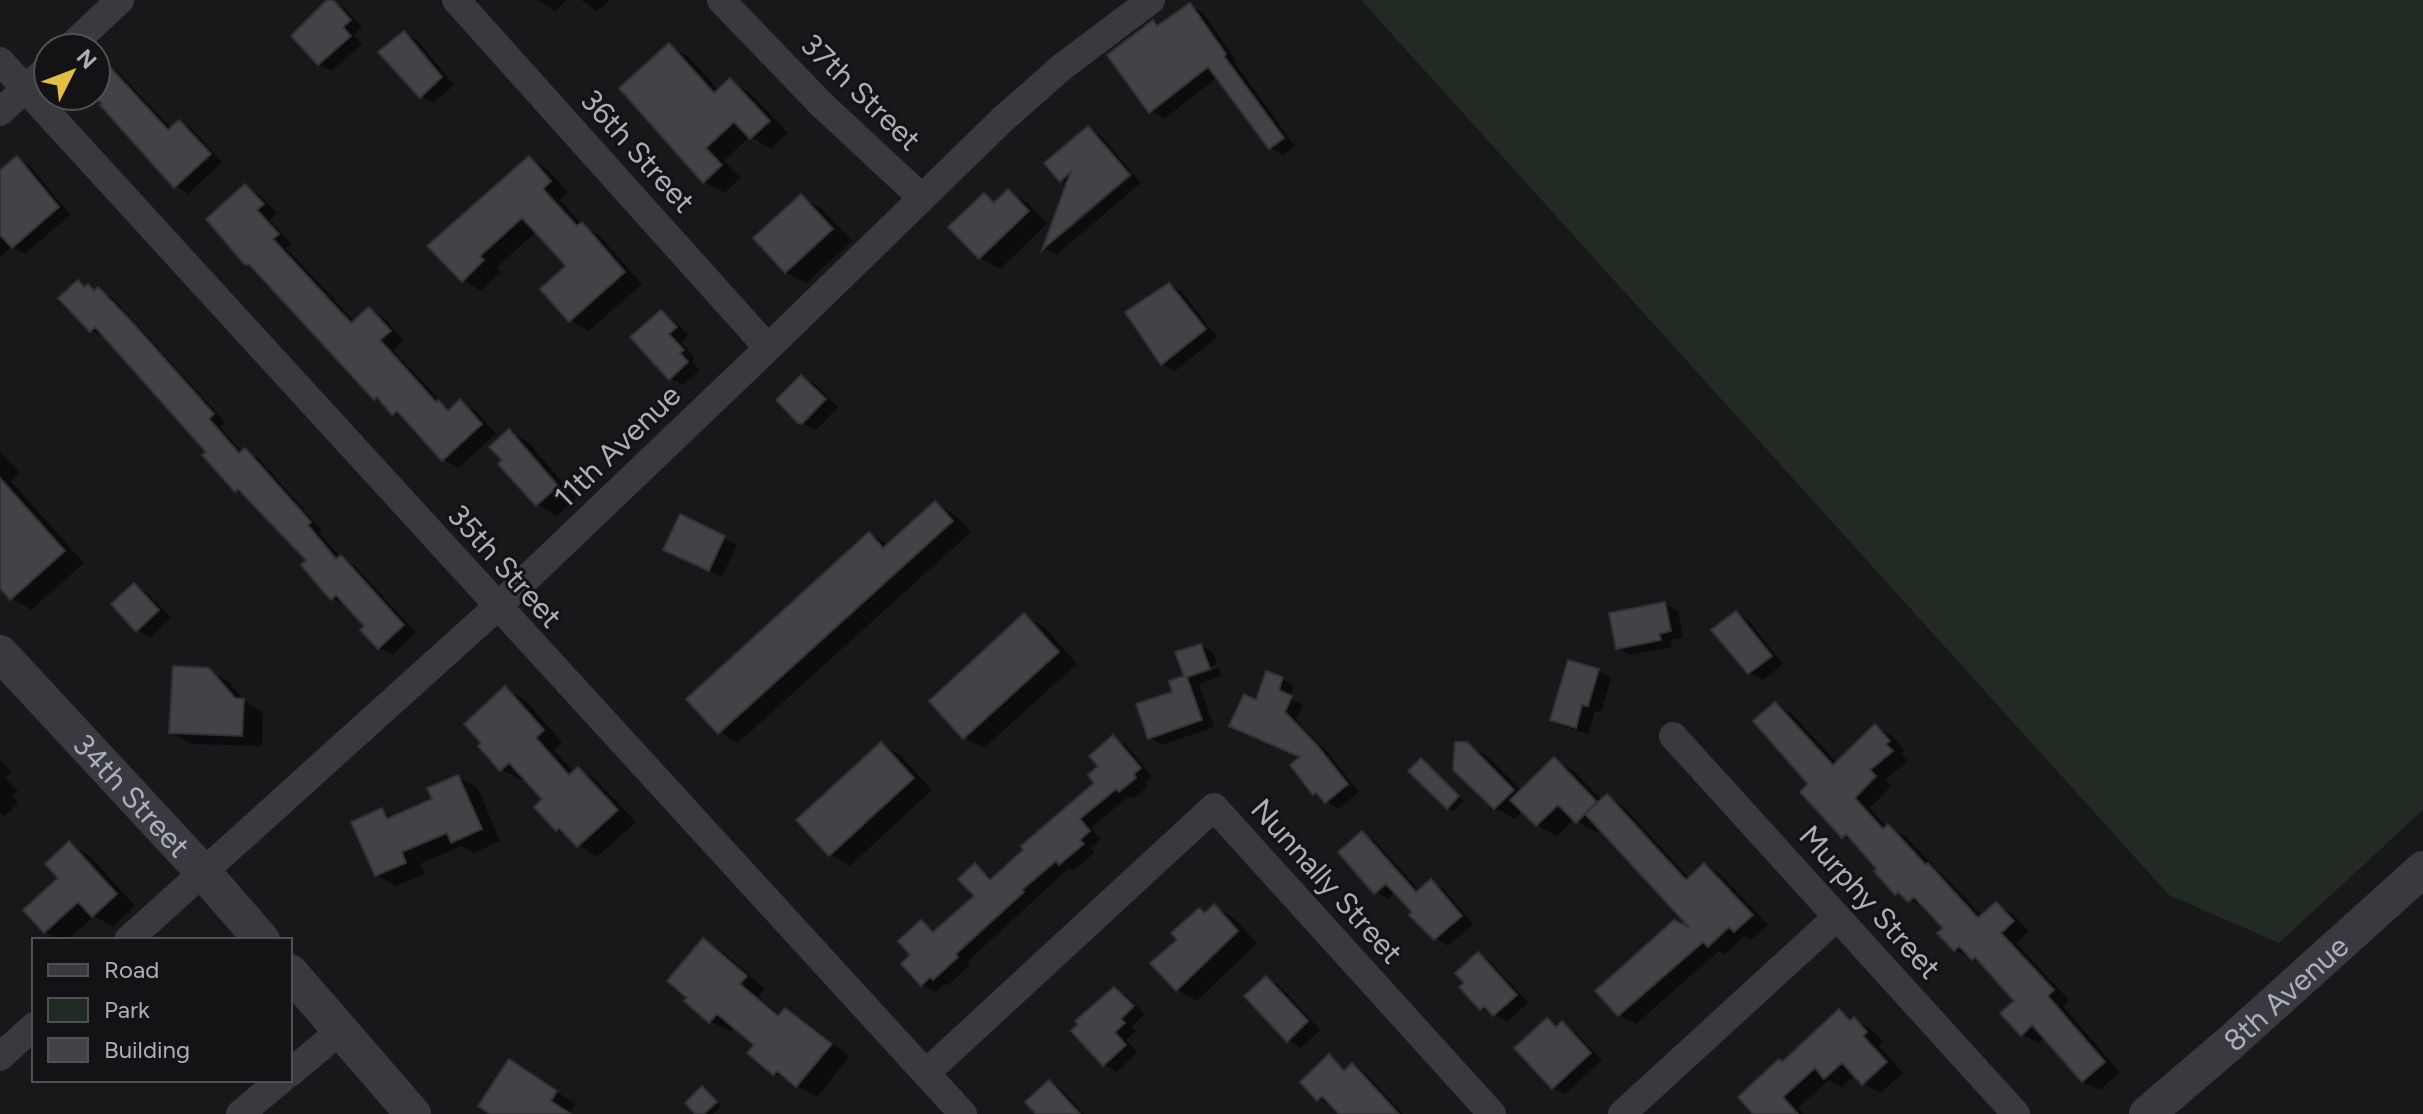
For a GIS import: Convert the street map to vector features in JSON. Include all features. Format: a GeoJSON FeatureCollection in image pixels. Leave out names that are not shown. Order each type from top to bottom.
{"type":"FeatureCollection","features":[{"type":"Feature","properties":{"kind":"street"},"geometry":{"type":"LineString","coordinates":[[86,32],[120,0]]}},
{"type":"Feature","properties":{"kind":"street","name":"36th Street"},"geometry":{"type":"LineString","coordinates":[[456,0],[768,348]]}},
{"type":"Feature","properties":{"kind":"street","name":"37th Street"},"geometry":{"type":"LineString","coordinates":[[721,0],[821,104],[921,197]]}},
{"type":"Feature","properties":{"kind":"street","name":"11th Avenue"},"geometry":{"type":"LineString","coordinates":[[130,938],[497,607],[1003,119],[1062,67],[1151,0]]}},
{"type":"Feature","properties":{"kind":"street","name":"35th Street"},"geometry":{"type":"LineString","coordinates":[[0,61],[963,1114]]}},
{"type":"Feature","properties":{"kind":"street"},"geometry":{"type":"LineString","coordinates":[[0,112],[32,83]]}},
{"type":"Feature","properties":{"kind":"street","name":"34th Street"},"geometry":{"type":"LineString","coordinates":[[0,653],[260,938]]}},
{"type":"Feature","properties":{"kind":"street","name":"Murphy Street"},"geometry":{"type":"LineString","coordinates":[[1673,736],[2016,1114]]}},
{"type":"Feature","properties":{"kind":"street","name":"Nunnally Street"},"geometry":{"type":"LineString","coordinates":[[926,1073],[1214,807],[1492,1114]]}},
{"type":"Feature","properties":{"kind":"street","name":"8th Avenue"},"geometry":{"type":"LineString","coordinates":[[2147,1114],[2423,869]]}},
{"type":"Feature","properties":{"kind":"street"},"geometry":{"type":"LineString","coordinates":[[1622,1114],[1837,917]]}},
{"type":"Feature","properties":{"kind":"street"},"geometry":{"type":"LineString","coordinates":[[292,974],[413,1114]]}},
{"type":"Feature","properties":{"kind":"street"},"geometry":{"type":"LineString","coordinates":[[0,1057],[32,1028]]}},
{"type":"Feature","properties":{"kind":"street"},"geometry":{"type":"LineString","coordinates":[[292,1071],[341,1030]]}},
{"type":"Feature","properties":{"kind":"street"},"geometry":{"type":"LineString","coordinates":[[240,1114],[279,1082]]}},
{"type":"Feature","properties":{"kind":"green space"},"geometry":{"type":"Polygon","coordinates":[[[1361,0],[2423,0],[2423,810],[2279,943],[2169,895],[1361,0]]]}},
{"type":"Feature","properties":{"kind":"building"},"geometry":{"type":"Polygon","coordinates":[[[327,0],[333,0],[351,20],[343,27],[351,36],[318,65],[291,36],[327,0]]]}},
{"type":"Feature","properties":{"kind":"building"},"geometry":{"type":"Polygon","coordinates":[[[1190,3],[1284,138],[1269,149],[1208,67],[1149,113],[1107,55],[1153,20],[1157,26],[1190,3]]]}},
{"type":"Feature","properties":{"kind":"building"},"geometry":{"type":"Polygon","coordinates":[[[404,31],[442,77],[420,98],[378,52],[404,31]]]}},
{"type":"Feature","properties":{"kind":"building"},"geometry":{"type":"Polygon","coordinates":[[[669,43],[714,93],[730,78],[770,121],[750,139],[734,122],[706,148],[722,165],[703,183],[619,88],[669,43]]]}},
{"type":"Feature","properties":{"kind":"building"},"geometry":{"type":"Polygon","coordinates":[[[112,69],[168,130],[179,120],[211,154],[174,188],[106,112],[112,112],[112,69]]]}},
{"type":"Feature","properties":{"kind":"building"},"geometry":{"type":"Polygon","coordinates":[[[1088,126],[1130,175],[1042,250],[1071,171],[1060,182],[1044,163],[1088,126]]]}},
{"type":"Feature","properties":{"kind":"building"},"geometry":{"type":"Polygon","coordinates":[[[17,156],[59,207],[12,248],[0,235],[0,170],[17,156]]]}},
{"type":"Feature","properties":{"kind":"building"},"geometry":{"type":"Polygon","coordinates":[[[529,156],[551,181],[543,189],[577,226],[582,222],[625,272],[569,322],[540,289],[566,266],[522,218],[480,256],[484,260],[462,282],[427,246],[529,156]]]}},
{"type":"Feature","properties":{"kind":"building"},"geometry":{"type":"Polygon","coordinates":[[[245,184],[264,204],[257,210],[279,234],[273,239],[351,323],[369,307],[391,331],[380,340],[436,402],[438,400],[448,411],[460,399],[482,424],[442,461],[397,411],[392,415],[377,397],[374,400],[249,264],[245,265],[206,219],[245,184]]]}},
{"type":"Feature","properties":{"kind":"building"},"geometry":{"type":"Polygon","coordinates":[[[1008,189],[1029,211],[979,259],[948,227],[984,193],[994,203],[1008,189]]]}},
{"type":"Feature","properties":{"kind":"building"},"geometry":{"type":"Polygon","coordinates":[[[801,194],[833,229],[785,273],[753,238],[801,194]]]}},
{"type":"Feature","properties":{"kind":"building"},"geometry":{"type":"Polygon","coordinates":[[[78,280],[94,291],[98,287],[132,322],[214,414],[209,419],[239,453],[245,448],[311,522],[308,525],[336,559],[341,555],[404,625],[378,649],[360,630],[364,626],[336,595],[331,600],[301,565],[306,560],[238,489],[235,492],[202,455],[206,452],[95,327],[90,332],[58,298],[78,280]]]}},
{"type":"Feature","properties":{"kind":"building"},"geometry":{"type":"Polygon","coordinates":[[[1169,283],[1206,329],[1161,365],[1125,312],[1169,283]]]}},
{"type":"Feature","properties":{"kind":"building"},"geometry":{"type":"Polygon","coordinates":[[[661,310],[677,327],[669,334],[684,350],[680,353],[688,362],[669,380],[630,337],[661,310]]]}},
{"type":"Feature","properties":{"kind":"building"},"geometry":{"type":"Polygon","coordinates":[[[801,375],[826,399],[802,424],[776,400],[801,375]]]}},
{"type":"Feature","properties":{"kind":"building"},"geometry":{"type":"Polygon","coordinates":[[[509,429],[558,486],[536,506],[498,464],[502,460],[489,447],[509,429]]]}},
{"type":"Feature","properties":{"kind":"building"},"geometry":{"type":"Polygon","coordinates":[[[0,478],[65,551],[10,600],[0,588],[0,478]]]}},
{"type":"Feature","properties":{"kind":"building"},"geometry":{"type":"Polygon","coordinates":[[[935,501],[953,521],[718,734],[686,699],[869,532],[883,548],[935,501]]]}},
{"type":"Feature","properties":{"kind":"building"},"geometry":{"type":"Polygon","coordinates":[[[680,514],[725,536],[709,571],[663,550],[680,514]]]}},
{"type":"Feature","properties":{"kind":"building"},"geometry":{"type":"Polygon","coordinates":[[[134,583],[159,610],[136,632],[111,604],[134,583]]]}},
{"type":"Feature","properties":{"kind":"building"},"geometry":{"type":"Polygon","coordinates":[[[1665,602],[1671,631],[1659,634],[1661,640],[1616,649],[1609,613],[1665,602]]]}},
{"type":"Feature","properties":{"kind":"building"},"geometry":{"type":"Polygon","coordinates":[[[1736,611],[1772,656],[1748,674],[1711,630],[1736,611]]]}},
{"type":"Feature","properties":{"kind":"building"},"geometry":{"type":"Polygon","coordinates":[[[1024,613],[1059,652],[963,739],[929,701],[1024,613]]]}},
{"type":"Feature","properties":{"kind":"building"},"geometry":{"type":"Polygon","coordinates":[[[1201,644],[1210,669],[1187,677],[1202,720],[1148,739],[1136,704],[1172,692],[1169,681],[1184,676],[1175,652],[1201,644]]]}},
{"type":"Feature","properties":{"kind":"building"},"geometry":{"type":"Polygon","coordinates":[[[1568,660],[1599,669],[1588,706],[1582,705],[1576,728],[1550,720],[1568,660]]]}},
{"type":"Feature","properties":{"kind":"building"},"geometry":{"type":"Polygon","coordinates":[[[173,666],[209,668],[235,698],[244,699],[242,736],[169,733],[173,666]]]}},
{"type":"Feature","properties":{"kind":"building"},"geometry":{"type":"Polygon","coordinates":[[[1266,671],[1283,677],[1279,690],[1292,696],[1285,712],[1348,784],[1325,803],[1316,792],[1313,795],[1290,765],[1300,757],[1229,726],[1244,694],[1256,700],[1266,671]]]}},
{"type":"Feature","properties":{"kind":"building"},"geometry":{"type":"Polygon","coordinates":[[[505,686],[544,730],[536,738],[569,775],[578,767],[618,810],[577,847],[559,828],[556,831],[534,807],[542,799],[509,763],[500,771],[464,724],[505,686]]]}},
{"type":"Feature","properties":{"kind":"building"},"geometry":{"type":"Polygon","coordinates":[[[1775,702],[1833,765],[1875,724],[1890,741],[1886,744],[1893,751],[1870,770],[1876,776],[1855,798],[1883,829],[1888,824],[1926,865],[1928,863],[1978,918],[1996,902],[2014,921],[2001,933],[2054,990],[2048,996],[2105,1062],[2082,1082],[2032,1025],[2021,1036],[2000,1013],[2014,1001],[1975,957],[1972,960],[1959,946],[1954,951],[1937,933],[1943,928],[1914,897],[1908,902],[1898,892],[1895,895],[1846,834],[1842,838],[1800,792],[1808,784],[1753,721],[1775,702]]]}},
{"type":"Feature","properties":{"kind":"building"},"geometry":{"type":"Polygon","coordinates":[[[1113,735],[1141,768],[1134,774],[1136,778],[1119,792],[1116,789],[1080,819],[1090,831],[1080,840],[1084,844],[1059,865],[1056,861],[1022,890],[1024,892],[956,954],[958,957],[933,980],[930,977],[921,986],[901,964],[910,955],[898,941],[921,920],[933,932],[974,896],[958,879],[975,863],[990,880],[1023,850],[1021,846],[1094,783],[1088,775],[1098,766],[1089,756],[1113,735]]]}},
{"type":"Feature","properties":{"kind":"building"},"geometry":{"type":"Polygon","coordinates":[[[881,742],[914,778],[829,856],[796,820],[881,742]]]}},
{"type":"Feature","properties":{"kind":"building"},"geometry":{"type":"Polygon","coordinates":[[[1455,742],[1467,742],[1514,790],[1494,809],[1453,770],[1455,742]]]}},
{"type":"Feature","properties":{"kind":"building"},"geometry":{"type":"Polygon","coordinates":[[[1554,757],[1597,802],[1576,823],[1558,805],[1536,826],[1510,800],[1554,757]]]}},
{"type":"Feature","properties":{"kind":"building"},"geometry":{"type":"Polygon","coordinates":[[[1421,758],[1459,796],[1447,809],[1408,771],[1421,758]]]}},
{"type":"Feature","properties":{"kind":"building"},"geometry":{"type":"Polygon","coordinates":[[[458,775],[482,829],[451,843],[447,833],[402,852],[406,863],[375,876],[351,822],[382,808],[387,819],[432,799],[427,788],[458,775]]]}},
{"type":"Feature","properties":{"kind":"building"},"geometry":{"type":"Polygon","coordinates":[[[1607,794],[1686,880],[1704,863],[1753,915],[1734,932],[1729,927],[1708,947],[1703,942],[1618,1016],[1595,991],[1674,920],[1689,927],[1585,814],[1607,794]]]}},
{"type":"Feature","properties":{"kind":"building"},"geometry":{"type":"Polygon","coordinates":[[[1362,831],[1416,892],[1431,879],[1462,916],[1434,940],[1409,915],[1412,912],[1386,884],[1374,894],[1338,852],[1362,831]]]}},
{"type":"Feature","properties":{"kind":"building"},"geometry":{"type":"Polygon","coordinates":[[[69,841],[117,894],[92,917],[78,902],[44,933],[23,910],[58,878],[45,864],[69,841]]]}},
{"type":"Feature","properties":{"kind":"building"},"geometry":{"type":"Polygon","coordinates":[[[1214,904],[1238,931],[1176,991],[1150,963],[1177,940],[1171,933],[1199,908],[1205,913],[1214,904]]]}},
{"type":"Feature","properties":{"kind":"building"},"geometry":{"type":"Polygon","coordinates":[[[703,938],[747,976],[740,984],[778,1016],[785,1008],[832,1044],[796,1087],[777,1071],[773,1075],[747,1053],[754,1045],[717,1014],[709,1023],[667,981],[703,938]]]}},
{"type":"Feature","properties":{"kind":"building"},"geometry":{"type":"Polygon","coordinates":[[[1478,952],[1517,995],[1493,1016],[1484,1006],[1480,1010],[1459,987],[1464,983],[1455,973],[1478,952]]]}},
{"type":"Feature","properties":{"kind":"building"},"geometry":{"type":"Polygon","coordinates":[[[1266,976],[1308,1021],[1287,1042],[1244,996],[1266,976]]]}},
{"type":"Feature","properties":{"kind":"building"},"geometry":{"type":"Polygon","coordinates":[[[1114,987],[1134,1006],[1121,1019],[1125,1023],[1115,1032],[1126,1045],[1103,1066],[1071,1031],[1078,1024],[1075,1021],[1114,987]]]}},
{"type":"Feature","properties":{"kind":"building"},"geometry":{"type":"Polygon","coordinates":[[[1839,1009],[1850,1021],[1854,1017],[1867,1032],[1863,1036],[1887,1062],[1862,1085],[1842,1063],[1824,1079],[1815,1068],[1783,1097],[1798,1114],[1753,1114],[1738,1097],[1779,1059],[1782,1062],[1839,1009]]]}},
{"type":"Feature","properties":{"kind":"building"},"geometry":{"type":"Polygon","coordinates":[[[1547,1018],[1556,1027],[1562,1021],[1591,1053],[1552,1089],[1514,1048],[1547,1018]]]}},
{"type":"Feature","properties":{"kind":"building"},"geometry":{"type":"Polygon","coordinates":[[[1329,1054],[1344,1071],[1352,1063],[1399,1114],[1339,1114],[1322,1096],[1317,1101],[1300,1082],[1329,1054]]]}},
{"type":"Feature","properties":{"kind":"building"},"geometry":{"type":"Polygon","coordinates":[[[509,1059],[557,1091],[551,1101],[571,1114],[490,1114],[478,1106],[509,1059]]]}},
{"type":"Feature","properties":{"kind":"building"},"geometry":{"type":"Polygon","coordinates":[[[1049,1080],[1080,1114],[1036,1114],[1025,1102],[1049,1080]]]}},
{"type":"Feature","properties":{"kind":"building"},"geometry":{"type":"Polygon","coordinates":[[[702,1086],[717,1102],[704,1114],[695,1114],[685,1103],[702,1086]]]}}]}
